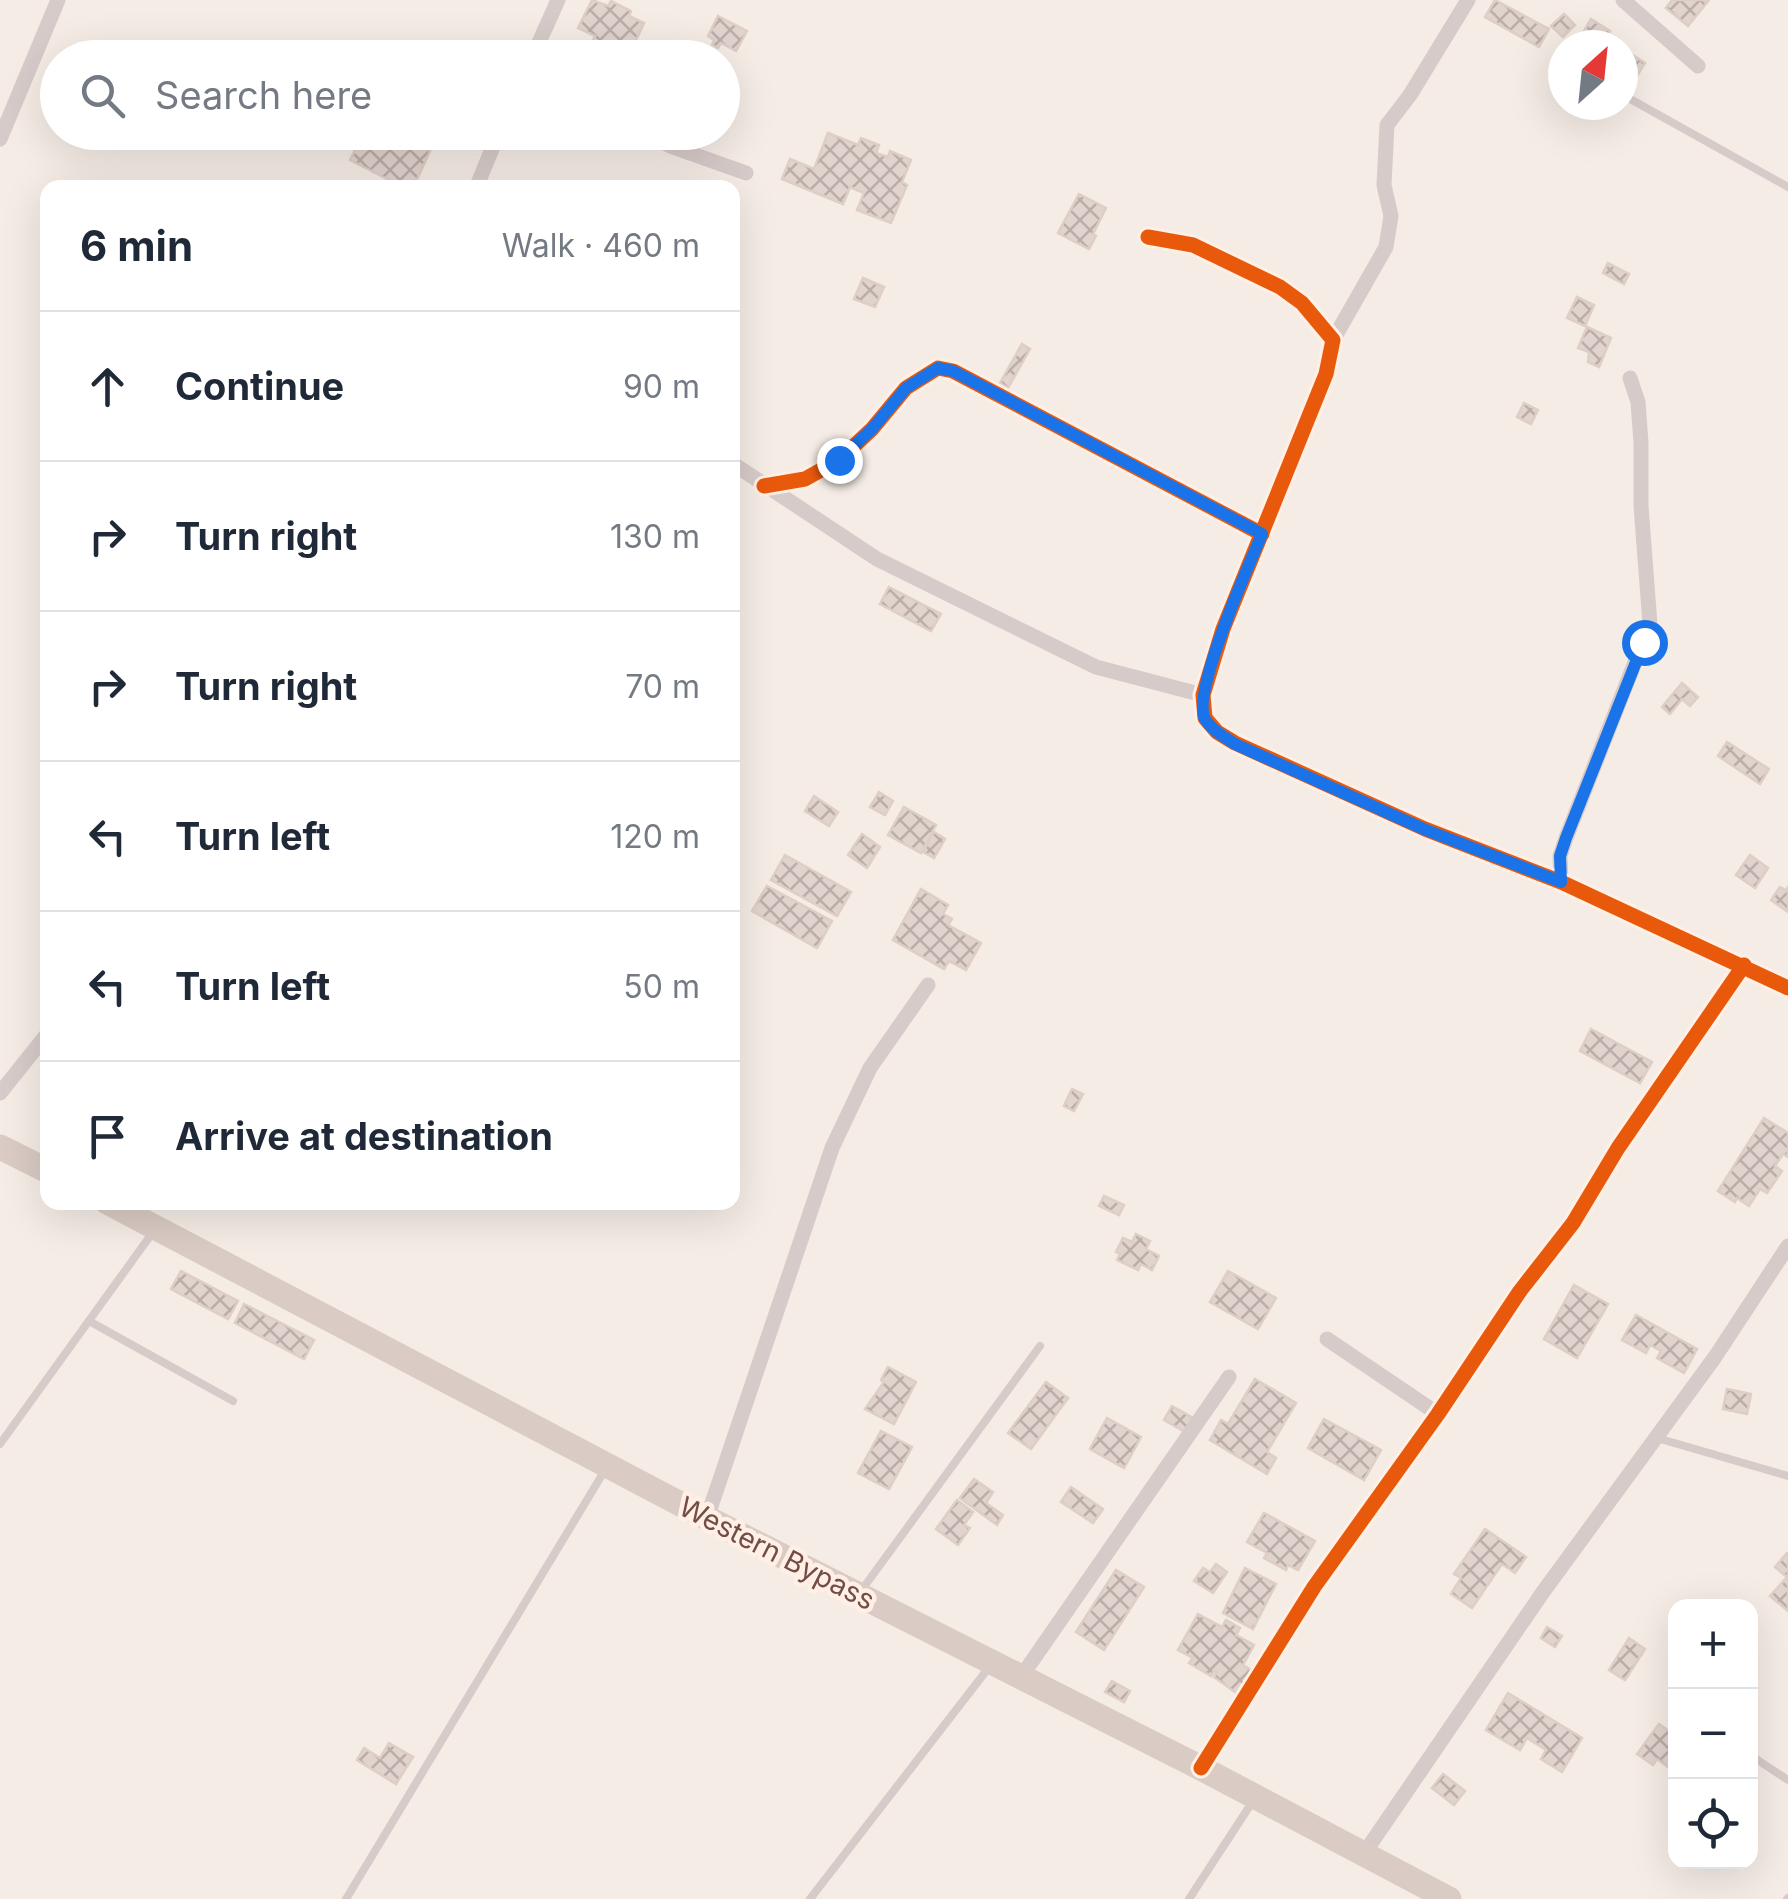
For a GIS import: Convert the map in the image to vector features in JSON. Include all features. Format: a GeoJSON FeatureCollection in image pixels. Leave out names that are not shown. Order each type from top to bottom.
{"type":"FeatureCollection","features":[{"type":"Feature","properties":{"kind":"main road"},"geometry":{"type":"LineString","coordinates":[[0,1146],[40,1168]]}},
{"type":"Feature","properties":{"kind":"main road","name":"Western Bypass"},"geometry":{"type":"LineString","coordinates":[[121,1210],[706,1518],[1202,1768],[1450,1899]]}},
{"type":"Feature","properties":{"kind":"street"},"geometry":{"type":"LineString","coordinates":[[41,40],[58,0]]}},
{"type":"Feature","properties":{"kind":"street"},"geometry":{"type":"LineString","coordinates":[[540,40],[558,0]]}},
{"type":"Feature","properties":{"kind":"street"},"geometry":{"type":"LineString","coordinates":[[1468,0],[1410,96],[1387,125],[1383,164],[1391,216],[1386,247],[1333,340],[1326,374],[1223,628],[1203,695],[1205,718],[1235,744],[1426,830],[1561,882],[1788,988]]}},
{"type":"Feature","properties":{"kind":"street"},"geometry":{"type":"LineString","coordinates":[[1623,0],[1698,66]]}},
{"type":"Feature","properties":{"kind":"street"},"geometry":{"type":"LineString","coordinates":[[0,139],[40,43]]}},
{"type":"Feature","properties":{"kind":"street"},"geometry":{"type":"LineString","coordinates":[[479,180],[491,150]]}},
{"type":"Feature","properties":{"kind":"street"},"geometry":{"type":"LineString","coordinates":[[681,150],[746,173]]}},
{"type":"Feature","properties":{"kind":"street"},"geometry":{"type":"LineString","coordinates":[[1148,236],[1193,245],[1280,286],[1302,303],[1333,340]]}},
{"type":"Feature","properties":{"kind":"street"},"geometry":{"type":"LineString","coordinates":[[764,486],[805,479],[839,460],[872,429],[906,388],[938,368],[953,371],[1262,534]]}},
{"type":"Feature","properties":{"kind":"street"},"geometry":{"type":"LineString","coordinates":[[1561,882],[1560,856],[1566,838],[1650,624],[1641,506],[1642,443],[1638,402],[1630,378]]}},
{"type":"Feature","properties":{"kind":"street"},"geometry":{"type":"LineString","coordinates":[[740,470],[877,559],[1096,667],[1203,695]]}},
{"type":"Feature","properties":{"kind":"street"},"geometry":{"type":"LineString","coordinates":[[1202,1768],[1314,1587],[1438,1414],[1520,1290],[1573,1223],[1618,1148],[1744,965]]}},
{"type":"Feature","properties":{"kind":"street"},"geometry":{"type":"LineString","coordinates":[[706,1518],[832,1148],[870,1068],[928,985]]}},
{"type":"Feature","properties":{"kind":"street"},"geometry":{"type":"LineString","coordinates":[[0,1093],[40,1043]]}},
{"type":"Feature","properties":{"kind":"street"},"geometry":{"type":"LineString","coordinates":[[1364,1854],[1542,1592],[1657,1438],[1788,1246]]}},
{"type":"Feature","properties":{"kind":"street"},"geometry":{"type":"LineString","coordinates":[[1327,1339],[1438,1414]]}},
{"type":"Feature","properties":{"kind":"street"},"geometry":{"type":"LineString","coordinates":[[1022,1677],[1229,1378]]}},
{"type":"Feature","properties":{"kind":"lane"},"geometry":{"type":"LineString","coordinates":[[1638,103],[1788,187]]}},
{"type":"Feature","properties":{"kind":"lane"},"geometry":{"type":"LineString","coordinates":[[0,1444],[156,1228]]}},
{"type":"Feature","properties":{"kind":"lane"},"geometry":{"type":"LineString","coordinates":[[89,1321],[233,1401]]}},
{"type":"Feature","properties":{"kind":"lane"},"geometry":{"type":"LineString","coordinates":[[859,1595],[1040,1346]]}},
{"type":"Feature","properties":{"kind":"lane"},"geometry":{"type":"LineString","coordinates":[[1657,1438],[1788,1476]]}},
{"type":"Feature","properties":{"kind":"lane"},"geometry":{"type":"LineString","coordinates":[[346,1899],[607,1466]]}},
{"type":"Feature","properties":{"kind":"lane"},"geometry":{"type":"LineString","coordinates":[[810,1899],[993,1662]]}},
{"type":"Feature","properties":{"kind":"lane"},"geometry":{"type":"LineString","coordinates":[[1758,1759],[1788,1780]]}},
{"type":"Feature","properties":{"kind":"lane"},"geometry":{"type":"LineString","coordinates":[[1189,1899],[1256,1797]]}},
{"type":"Feature","properties":{"kind":"building"},"geometry":{"type":"Polygon","coordinates":[[[592,0],[608,6],[611,1],[644,23],[636,40],[593,40],[595,36],[578,28],[592,0]]]}},
{"type":"Feature","properties":{"kind":"building"},"geometry":{"type":"Polygon","coordinates":[[[1495,0],[1549,29],[1539,47],[1485,17],[1495,0]]]}},
{"type":"Feature","properties":{"kind":"building"},"geometry":{"type":"Polygon","coordinates":[[[1672,0],[1709,0],[1688,26],[1666,8],[1672,0]]]}},
{"type":"Feature","properties":{"kind":"building"},"geometry":{"type":"Polygon","coordinates":[[[1564,14],[1575,25],[1570,30],[1555,30],[1551,26],[1564,14]]]}},
{"type":"Feature","properties":{"kind":"building"},"geometry":{"type":"Polygon","coordinates":[[[718,16],[747,31],[740,44],[740,40],[714,40],[708,36],[718,16]]]}},
{"type":"Feature","properties":{"kind":"building"},"geometry":{"type":"Polygon","coordinates":[[[1591,19],[1608,30],[1585,30],[1591,19]]]}},
{"type":"Feature","properties":{"kind":"building"},"geometry":{"type":"Polygon","coordinates":[[[828,133],[858,145],[861,138],[879,145],[876,153],[888,157],[890,151],[911,160],[902,182],[907,185],[891,223],[857,210],[864,193],[850,187],[843,204],[782,179],[790,159],[814,169],[828,133]]]}},
{"type":"Feature","properties":{"kind":"building"},"geometry":{"type":"Polygon","coordinates":[[[355,150],[430,151],[417,180],[389,180],[350,160],[355,150]]]}},
{"type":"Feature","properties":{"kind":"building"},"geometry":{"type":"Polygon","coordinates":[[[1079,194],[1106,208],[1089,249],[1058,233],[1079,194]]]}},
{"type":"Feature","properties":{"kind":"building"},"geometry":{"type":"Polygon","coordinates":[[[1608,263],[1629,274],[1624,284],[1603,273],[1608,263]]]}},
{"type":"Feature","properties":{"kind":"building"},"geometry":{"type":"Polygon","coordinates":[[[863,278],[884,287],[875,307],[854,299],[863,278]]]}},
{"type":"Feature","properties":{"kind":"building"},"geometry":{"type":"Polygon","coordinates":[[[1577,297],[1594,305],[1585,326],[1567,318],[1577,297]]]}},
{"type":"Feature","properties":{"kind":"building"},"geometry":{"type":"Polygon","coordinates":[[[1587,327],[1611,338],[1599,367],[1588,362],[1589,352],[1578,348],[1587,327]]]}},
{"type":"Feature","properties":{"kind":"building"},"geometry":{"type":"Polygon","coordinates":[[[1022,344],[1030,349],[1008,388],[1000,383],[1022,344]]]}},
{"type":"Feature","properties":{"kind":"building"},"geometry":{"type":"Polygon","coordinates":[[[1524,403],[1538,410],[1531,424],[1517,417],[1524,403]]]}},
{"type":"Feature","properties":{"kind":"building"},"geometry":{"type":"Polygon","coordinates":[[[889,587],[941,614],[931,631],[880,604],[889,587]]]}},
{"type":"Feature","properties":{"kind":"building"},"geometry":{"type":"Polygon","coordinates":[[[1682,683],[1698,697],[1690,706],[1682,699],[1670,714],[1662,707],[1682,683]]]}},
{"type":"Feature","properties":{"kind":"building"},"geometry":{"type":"Polygon","coordinates":[[[1727,742],[1769,769],[1760,784],[1718,756],[1727,742]]]}},
{"type":"Feature","properties":{"kind":"building"},"geometry":{"type":"Polygon","coordinates":[[[879,792],[893,801],[885,815],[870,807],[879,792]]]}},
{"type":"Feature","properties":{"kind":"building"},"geometry":{"type":"Polygon","coordinates":[[[814,796],[838,812],[829,826],[805,811],[814,796]]]}},
{"type":"Feature","properties":{"kind":"building"},"geometry":{"type":"Polygon","coordinates":[[[904,807],[936,825],[921,853],[888,835],[904,807]]]}},
{"type":"Feature","properties":{"kind":"building"},"geometry":{"type":"Polygon","coordinates":[[[934,832],[945,839],[934,858],[923,852],[934,832]]]}},
{"type":"Feature","properties":{"kind":"building"},"geometry":{"type":"Polygon","coordinates":[[[862,834],[880,847],[867,868],[848,855],[862,834]]]}},
{"type":"Feature","properties":{"kind":"building"},"geometry":{"type":"Polygon","coordinates":[[[785,855],[851,892],[837,916],[771,880],[785,855]]]}},
{"type":"Feature","properties":{"kind":"building"},"geometry":{"type":"Polygon","coordinates":[[[1750,855],[1768,868],[1755,888],[1736,875],[1750,855]]]}},
{"type":"Feature","properties":{"kind":"building"},"geometry":{"type":"Polygon","coordinates":[[[767,886],[832,921],[817,948],[752,911],[767,886]]]}},
{"type":"Feature","properties":{"kind":"building"},"geometry":{"type":"Polygon","coordinates":[[[1780,887],[1788,887],[1788,912],[1771,900],[1780,887]]]}},
{"type":"Feature","properties":{"kind":"building"},"geometry":{"type":"Polygon","coordinates":[[[921,889],[948,905],[943,914],[952,919],[948,925],[981,943],[966,970],[949,961],[944,969],[893,940],[921,889]]]}},
{"type":"Feature","properties":{"kind":"building"},"geometry":{"type":"Polygon","coordinates":[[[1591,1029],[1652,1062],[1640,1083],[1580,1051],[1591,1029]]]}},
{"type":"Feature","properties":{"kind":"building"},"geometry":{"type":"Polygon","coordinates":[[[1072,1089],[1083,1094],[1074,1111],[1064,1106],[1072,1089]]]}},
{"type":"Feature","properties":{"kind":"building"},"geometry":{"type":"Polygon","coordinates":[[[1764,1118],[1788,1133],[1788,1157],[1783,1154],[1775,1166],[1782,1171],[1767,1193],[1760,1189],[1749,1206],[1718,1191],[1764,1118]]]}},
{"type":"Feature","properties":{"kind":"building"},"geometry":{"type":"Polygon","coordinates":[[[1104,1196],[1124,1205],[1119,1215],[1099,1206],[1104,1196]]]}},
{"type":"Feature","properties":{"kind":"building"},"geometry":{"type":"Polygon","coordinates":[[[1136,1234],[1150,1241],[1146,1249],[1159,1256],[1152,1270],[1141,1264],[1138,1270],[1117,1260],[1120,1254],[1116,1252],[1123,1238],[1132,1242],[1136,1234]]]}},
{"type":"Feature","properties":{"kind":"building"},"geometry":{"type":"Polygon","coordinates":[[[181,1271],[238,1301],[228,1319],[171,1289],[181,1271]]]}},
{"type":"Feature","properties":{"kind":"building"},"geometry":{"type":"Polygon","coordinates":[[[1228,1271],[1276,1298],[1258,1329],[1210,1302],[1228,1271]]]}},
{"type":"Feature","properties":{"kind":"building"},"geometry":{"type":"Polygon","coordinates":[[[1574,1285],[1608,1304],[1577,1358],[1544,1339],[1574,1285]]]}},
{"type":"Feature","properties":{"kind":"building"},"geometry":{"type":"Polygon","coordinates":[[[244,1304],[314,1340],[304,1359],[235,1323],[244,1304]]]}},
{"type":"Feature","properties":{"kind":"building"},"geometry":{"type":"Polygon","coordinates":[[[1636,1315],[1697,1349],[1684,1373],[1657,1358],[1661,1351],[1650,1345],[1646,1353],[1622,1340],[1636,1315]]]}},
{"type":"Feature","properties":{"kind":"building"},"geometry":{"type":"Polygon","coordinates":[[[888,1367],[916,1382],[894,1424],[865,1409],[884,1382],[881,1380],[888,1367]]]}},
{"type":"Feature","properties":{"kind":"building"},"geometry":{"type":"Polygon","coordinates":[[[1255,1379],[1296,1403],[1267,1452],[1276,1458],[1267,1474],[1210,1440],[1221,1420],[1228,1424],[1255,1379]]]}},
{"type":"Feature","properties":{"kind":"building"},"geometry":{"type":"Polygon","coordinates":[[[1046,1382],[1068,1398],[1031,1449],[1008,1433],[1046,1382]]]}},
{"type":"Feature","properties":{"kind":"building"},"geometry":{"type":"Polygon","coordinates":[[[1727,1389],[1751,1394],[1747,1414],[1723,1409],[1727,1389]]]}},
{"type":"Feature","properties":{"kind":"building"},"geometry":{"type":"Polygon","coordinates":[[[1172,1406],[1195,1419],[1187,1433],[1164,1420],[1172,1406]]]}},
{"type":"Feature","properties":{"kind":"building"},"geometry":{"type":"Polygon","coordinates":[[[1107,1418],[1141,1437],[1124,1468],[1090,1449],[1107,1418]]]}},
{"type":"Feature","properties":{"kind":"building"},"geometry":{"type":"Polygon","coordinates":[[[1324,1419],[1381,1450],[1364,1480],[1308,1448],[1324,1419]]]}},
{"type":"Feature","properties":{"kind":"building"},"geometry":{"type":"Polygon","coordinates":[[[881,1431],[912,1447],[889,1489],[858,1473],[881,1431]]]}},
{"type":"Feature","properties":{"kind":"building"},"geometry":{"type":"Polygon","coordinates":[[[974,1479],[993,1492],[986,1503],[1003,1515],[997,1525],[960,1498],[974,1479]]]}},
{"type":"Feature","properties":{"kind":"building"},"geometry":{"type":"Polygon","coordinates":[[[1071,1487],[1103,1509],[1093,1523],[1061,1502],[1071,1487]]]}},
{"type":"Feature","properties":{"kind":"building"},"geometry":{"type":"Polygon","coordinates":[[[957,1500],[973,1512],[964,1525],[970,1528],[958,1545],[936,1529],[957,1500]]]}},
{"type":"Feature","properties":{"kind":"building"},"geometry":{"type":"Polygon","coordinates":[[[1264,1513],[1315,1541],[1298,1570],[1288,1565],[1286,1570],[1264,1558],[1267,1553],[1247,1542],[1264,1513]]]}},
{"type":"Feature","properties":{"kind":"building"},"geometry":{"type":"Polygon","coordinates":[[[1485,1529],[1526,1557],[1515,1573],[1502,1564],[1472,1608],[1451,1594],[1461,1578],[1454,1574],[1485,1529]]]}},
{"type":"Feature","properties":{"kind":"building"},"geometry":{"type":"Polygon","coordinates":[[[1788,1553],[1788,1611],[1770,1596],[1787,1577],[1775,1567],[1788,1553]]]}},
{"type":"Feature","properties":{"kind":"building"},"geometry":{"type":"Polygon","coordinates":[[[1216,1564],[1227,1572],[1213,1593],[1194,1581],[1203,1568],[1210,1572],[1216,1564]]]}},
{"type":"Feature","properties":{"kind":"building"},"geometry":{"type":"Polygon","coordinates":[[[1245,1568],[1276,1584],[1253,1629],[1223,1613],[1245,1568]]]}},
{"type":"Feature","properties":{"kind":"building"},"geometry":{"type":"Polygon","coordinates":[[[1116,1570],[1144,1587],[1104,1650],[1076,1632],[1116,1570]]]}},
{"type":"Feature","properties":{"kind":"building"},"geometry":{"type":"Polygon","coordinates":[[[1198,1614],[1222,1627],[1226,1620],[1240,1628],[1236,1635],[1254,1645],[1243,1665],[1253,1671],[1239,1695],[1214,1677],[1217,1672],[1211,1676],[1189,1663],[1193,1658],[1178,1650],[1198,1614]]]}},
{"type":"Feature","properties":{"kind":"building"},"geometry":{"type":"Polygon","coordinates":[[[1547,1627],[1562,1636],[1555,1647],[1541,1638],[1547,1627]]]}},
{"type":"Feature","properties":{"kind":"building"},"geometry":{"type":"Polygon","coordinates":[[[1629,1638],[1645,1649],[1625,1680],[1609,1670],[1629,1638]]]}},
{"type":"Feature","properties":{"kind":"building"},"geometry":{"type":"Polygon","coordinates":[[[1112,1681],[1130,1691],[1124,1702],[1105,1692],[1112,1681]]]}},
{"type":"Feature","properties":{"kind":"building"},"geometry":{"type":"Polygon","coordinates":[[[1508,1693],[1582,1738],[1562,1772],[1541,1759],[1546,1750],[1527,1738],[1520,1750],[1486,1730],[1508,1693]]]}},
{"type":"Feature","properties":{"kind":"building"},"geometry":{"type":"Polygon","coordinates":[[[1659,1724],[1668,1730],[1668,1767],[1657,1759],[1653,1765],[1637,1754],[1659,1724]]]}},
{"type":"Feature","properties":{"kind":"building"},"geometry":{"type":"Polygon","coordinates":[[[389,1743],[413,1757],[396,1784],[357,1760],[364,1748],[380,1758],[389,1743]]]}},
{"type":"Feature","properties":{"kind":"building"},"geometry":{"type":"Polygon","coordinates":[[[1443,1774],[1465,1791],[1454,1805],[1432,1788],[1443,1774]]]}},
{"type":"Feature","properties":{"kind":"cycle path"},"geometry":{"type":"LineString","coordinates":[[1148,237],[1193,245],[1280,287],[1302,303],[1333,340],[1326,374],[1223,629],[1203,695],[1205,718],[1217,732],[1235,743],[1425,829],[1561,882],[1788,988]]}},
{"type":"Feature","properties":{"kind":"cycle path"},"geometry":{"type":"LineString","coordinates":[[764,486],[805,479],[839,460],[872,429],[906,388],[938,368],[953,371],[1262,534]]}},
{"type":"Feature","properties":{"kind":"cycle path"},"geometry":{"type":"LineString","coordinates":[[1201,1768],[1314,1587],[1520,1291],[1573,1223],[1618,1148],[1744,965]]}},
{"type":"Feature","properties":{"kind":"route"},"geometry":{"type":"LineString","coordinates":[[839,460],[872,429],[906,388],[938,368],[953,371],[1262,534],[1223,628],[1203,695],[1205,718],[1217,732],[1235,744],[1426,830],[1561,882],[1560,856],[1566,838],[1644,642]]}}]}
